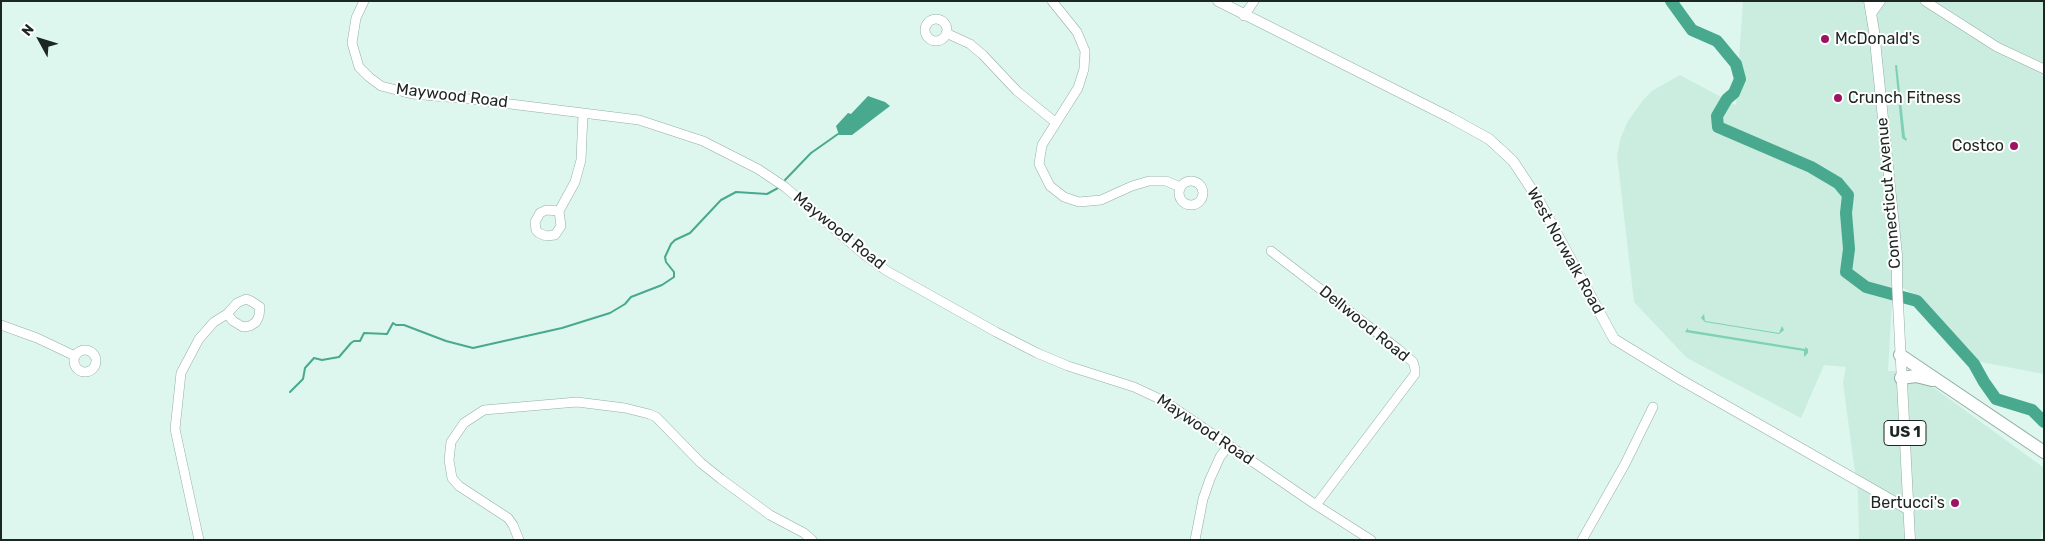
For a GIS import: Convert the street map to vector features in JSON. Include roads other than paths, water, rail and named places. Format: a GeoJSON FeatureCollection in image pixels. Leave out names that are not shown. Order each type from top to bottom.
{"type":"FeatureCollection","features":[{"type":"Feature","properties":{"kind":"highway"},"geometry":{"type":"LineString","coordinates":[[1900,355],[2044,452]]}},
{"type":"Feature","properties":{"kind":"highway"},"geometry":{"type":"LineString","coordinates":[[1901,378],[1916,376],[1926,378],[1952,390]]}},
{"type":"Feature","properties":{"kind":"main road","name":"West Norwalk Road"},"geometry":{"type":"LineString","coordinates":[[1218,1],[1244,16],[1377,78],[1489,140],[1505,152],[1538,199],[1614,338],[1681,380],[1908,510]]}},
{"type":"Feature","properties":{"kind":"main road","name":"Connecticut Avenue"},"geometry":{"type":"LineString","coordinates":[[1869,1],[1872,12],[1897,255],[1896,283],[1900,355]]}},
{"type":"Feature","properties":{"kind":"main road"},"geometry":{"type":"LineString","coordinates":[[1872,12],[1880,1]]}},
{"type":"Feature","properties":{"kind":"main road","name":"US 1"},"geometry":{"type":"LineString","coordinates":[[1900,355],[1910,540]]}},
{"type":"Feature","properties":{"kind":"street","name":"Maywood Road"},"geometry":{"type":"LineString","coordinates":[[364,1],[356,18],[352,43],[359,67],[368,77],[381,86],[412,94],[470,99],[639,120],[691,136],[731,155],[785,187],[866,256],[887,271],[1037,353],[1152,394],[1371,540]]}},
{"type":"Feature","properties":{"kind":"street"},"geometry":{"type":"LineString","coordinates":[[1052,1],[1077,32],[1085,51],[1084,69],[1078,88],[1042,145],[1038,164],[1050,186],[1064,197],[1079,202],[1101,200],[1132,186],[1149,181],[1166,181],[1180,187]]}},
{"type":"Feature","properties":{"kind":"street"},"geometry":{"type":"LineString","coordinates":[[1244,16],[1254,1]]}},
{"type":"Feature","properties":{"kind":"street"},"geometry":{"type":"LineString","coordinates":[[1925,1],[1997,47],[2044,69]]}},
{"type":"Feature","properties":{"kind":"street"},"geometry":{"type":"LineString","coordinates":[[946,33],[970,44],[984,55],[1017,91],[1055,122]]}},
{"type":"Feature","properties":{"kind":"street"},"geometry":{"type":"LineString","coordinates":[[558,211],[575,182],[579,167],[584,114]]}},
{"type":"Feature","properties":{"kind":"street","name":"Dellwood Road"},"geometry":{"type":"LineString","coordinates":[[1271,251],[1398,349],[1413,362],[1415,369],[1414,374],[1316,505]]}},
{"type":"Feature","properties":{"kind":"street"},"geometry":{"type":"LineString","coordinates":[[199,540],[175,429],[181,373],[199,340],[214,322],[227,314]]}},
{"type":"Feature","properties":{"kind":"street"},"geometry":{"type":"LineString","coordinates":[[1,325],[37,338],[75,356]]}},
{"type":"Feature","properties":{"kind":"street"},"geometry":{"type":"LineString","coordinates":[[519,540],[508,518],[459,486],[452,478],[449,460],[451,442],[461,426],[475,414],[484,410],[577,402],[625,408],[649,414],[656,418],[696,458],[722,479],[770,515],[804,533],[812,540]]}},
{"type":"Feature","properties":{"kind":"street"},"geometry":{"type":"LineString","coordinates":[[1582,540],[1625,464],[1653,407]]}},
{"type":"Feature","properties":{"kind":"street"},"geometry":{"type":"LineString","coordinates":[[1195,540],[1203,499],[1210,479],[1220,457],[1228,446]]}},
{"type":"Feature","properties":{"kind":"waterway"},"geometry":{"type":"LineString","coordinates":[[1671,1],[1692,30],[1717,41],[1736,64],[1740,79],[1734,93],[1727,99],[1717,116],[1718,127],[1811,167],[1838,183],[1848,195],[1846,213],[1849,249],[1846,272],[1866,287],[1917,301],[1974,364],[1996,399],[2032,410],[2044,422]]}},
{"type":"Feature","properties":{"kind":"waterway"},"geometry":{"type":"LineString","coordinates":[[785,180],[811,153],[838,134]]}},
{"type":"Feature","properties":{"kind":"waterway"},"geometry":{"type":"LineString","coordinates":[[290,392],[303,379],[305,368],[314,358],[322,360],[339,357],[351,343],[360,341],[364,333],[387,334],[393,323],[473,348],[562,328],[610,313],[625,304],[631,297],[662,285],[674,277],[674,272],[666,262],[665,257],[671,244],[690,233],[721,200],[736,192],[767,194],[778,188]]}},
{"type":"Feature","properties":{"kind":"place","name":"McDonald's"},"geometry":{"type":"Point","coordinates":[1825,39]}},
{"type":"Feature","properties":{"kind":"place","name":"Crunch Fitness"},"geometry":{"type":"Point","coordinates":[1838,98]}},
{"type":"Feature","properties":{"kind":"place","name":"Costco"},"geometry":{"type":"Point","coordinates":[2014,146]}},
{"type":"Feature","properties":{"kind":"place","name":"Bertucci's"},"geometry":{"type":"Point","coordinates":[1955,503]}}]}
